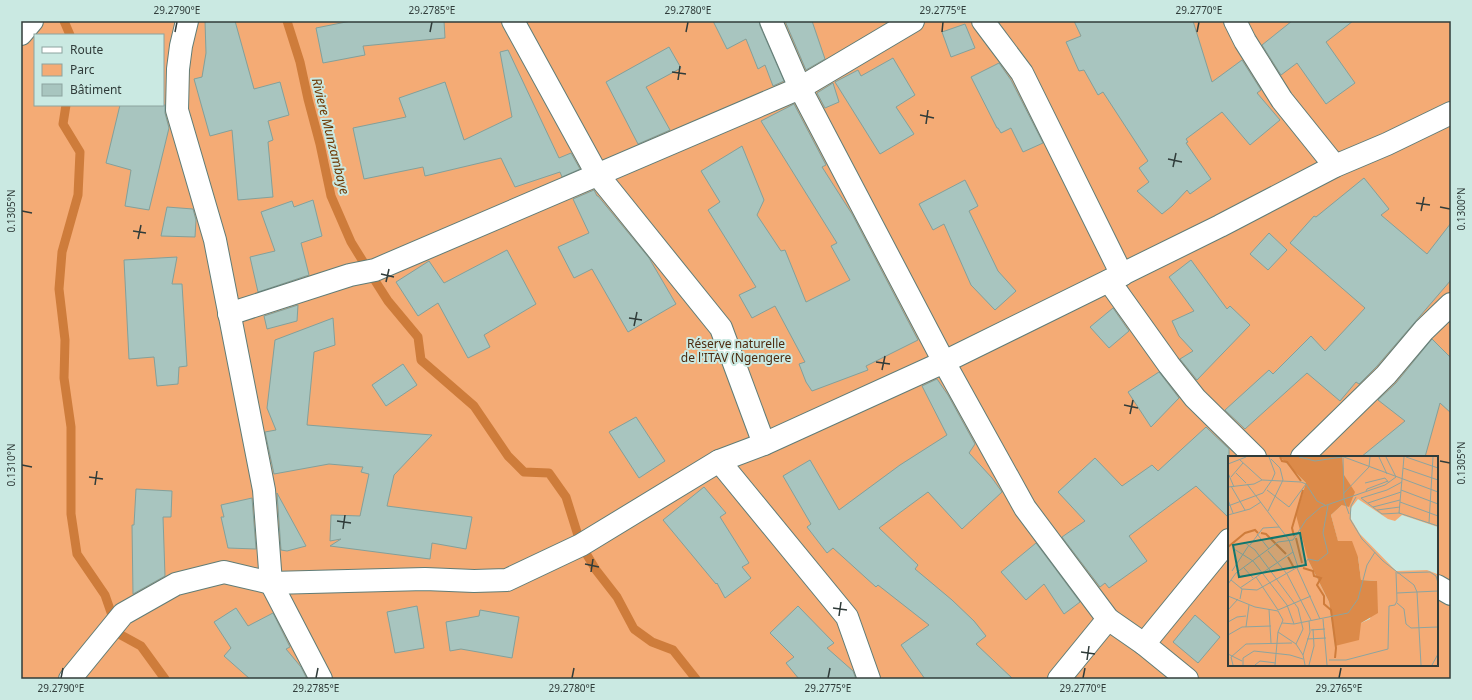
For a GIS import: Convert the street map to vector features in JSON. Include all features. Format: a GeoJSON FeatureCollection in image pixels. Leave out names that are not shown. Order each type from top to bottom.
{"type":"FeatureCollection","features":[{"type":"Feature","properties":{"kind":"street"},"geometry":{"type":"LineString","coordinates":[[21,34],[32,21]]}},
{"type":"Feature","properties":{"kind":"street"},"geometry":{"type":"LineString","coordinates":[[187,21],[181,46],[178,69],[177,110],[215,240],[264,490],[271,583],[321,679]]}},
{"type":"Feature","properties":{"kind":"street"},"geometry":{"type":"LineString","coordinates":[[513,21],[597,174],[721,328],[764,444]]}},
{"type":"Feature","properties":{"kind":"street"},"geometry":{"type":"LineString","coordinates":[[771,21],[800,88],[944,362],[1025,508],[1108,619],[1144,644],[1187,679]]}},
{"type":"Feature","properties":{"kind":"street"},"geometry":{"type":"LineString","coordinates":[[229,314],[350,275],[375,270],[800,88],[913,21]]}},
{"type":"Feature","properties":{"kind":"street"},"geometry":{"type":"LineString","coordinates":[[983,21],[1022,74],[1115,278],[1169,365],[1195,398],[1254,456]]}},
{"type":"Feature","properties":{"kind":"street"},"geometry":{"type":"LineString","coordinates":[[1235,21],[1245,41],[1282,100],[1335,166]]}},
{"type":"Feature","properties":{"kind":"street"},"geometry":{"type":"LineString","coordinates":[[70,679],[123,614],[176,584],[224,572],[271,583],[425,579],[474,581],[507,580],[581,545],[719,462],[764,444],[944,362],[1220,226],[1335,166],[1451,114]]}},
{"type":"Feature","properties":{"kind":"street"},"geometry":{"type":"LineString","coordinates":[[1303,456],[1386,375],[1424,330],[1451,304]]}},
{"type":"Feature","properties":{"kind":"street"},"geometry":{"type":"LineString","coordinates":[[719,462],[847,617],[869,679]]}},
{"type":"Feature","properties":{"kind":"street"},"geometry":{"type":"LineString","coordinates":[[1144,644],[1228,541]]}},
{"type":"Feature","properties":{"kind":"street"},"geometry":{"type":"LineString","coordinates":[[1438,587],[1451,594]]}},
{"type":"Feature","properties":{"kind":"street"},"geometry":{"type":"LineString","coordinates":[[1059,679],[1108,619]]}},
{"type":"Feature","properties":{"kind":"green space","name":"Réserve naturelle de l'ITAV (Ngengere"},"geometry":{"type":"Polygon","coordinates":[[[21,21],[1451,21],[1451,679],[21,679],[21,21]]]}},
{"type":"Feature","properties":{"kind":"building"},"geometry":{"type":"Polygon","coordinates":[[[205,21],[235,21],[254,89],[280,82],[289,115],[268,121],[273,140],[268,142],[273,197],[238,200],[232,130],[210,136],[194,79],[202,77],[206,53],[205,21]]]}},
{"type":"Feature","properties":{"kind":"building"},"geometry":{"type":"Polygon","coordinates":[[[351,21],[444,21],[445,38],[363,46],[365,55],[323,63],[316,28],[351,21]]]}},
{"type":"Feature","properties":{"kind":"building"},"geometry":{"type":"Polygon","coordinates":[[[713,21],[759,21],[784,81],[773,86],[765,65],[758,69],[746,39],[727,49],[713,21]]]}},
{"type":"Feature","properties":{"kind":"building"},"geometry":{"type":"Polygon","coordinates":[[[785,21],[812,21],[825,59],[806,70],[785,21]]]}},
{"type":"Feature","properties":{"kind":"building"},"geometry":{"type":"Polygon","coordinates":[[[1074,21],[1193,21],[1212,82],[1242,60],[1261,90],[1257,93],[1280,120],[1250,145],[1222,112],[1186,139],[1188,142],[1186,143],[1211,179],[1190,194],[1187,190],[1162,214],[1137,191],[1149,182],[1139,168],[1148,161],[1103,92],[1098,95],[1084,70],[1079,71],[1066,42],[1081,36],[1074,21]]]}},
{"type":"Feature","properties":{"kind":"building"},"geometry":{"type":"Polygon","coordinates":[[[1292,21],[1353,21],[1326,42],[1355,83],[1326,104],[1297,63],[1281,75],[1262,45],[1292,21]]]}},
{"type":"Feature","properties":{"kind":"building"},"geometry":{"type":"Polygon","coordinates":[[[965,24],[975,48],[951,57],[942,32],[965,24]]]}},
{"type":"Feature","properties":{"kind":"building"},"geometry":{"type":"Polygon","coordinates":[[[669,47],[681,68],[646,87],[670,130],[638,144],[606,82],[669,47]]]}},
{"type":"Feature","properties":{"kind":"building"},"geometry":{"type":"Polygon","coordinates":[[[508,50],[559,158],[571,153],[580,169],[562,177],[560,172],[515,187],[501,158],[425,176],[423,167],[364,179],[353,128],[406,117],[399,98],[445,82],[464,140],[512,117],[500,52],[508,50]]]}},
{"type":"Feature","properties":{"kind":"building"},"geometry":{"type":"Polygon","coordinates":[[[893,58],[915,95],[896,107],[914,134],[880,154],[835,82],[858,70],[861,76],[893,58]]]}},
{"type":"Feature","properties":{"kind":"building"},"geometry":{"type":"Polygon","coordinates":[[[999,63],[1011,80],[1043,143],[1023,152],[1011,128],[1001,133],[997,128],[971,77],[999,63]]]}},
{"type":"Feature","properties":{"kind":"building"},"geometry":{"type":"Polygon","coordinates":[[[833,83],[839,102],[825,108],[817,93],[833,83]]]}},
{"type":"Feature","properties":{"kind":"building"},"geometry":{"type":"Polygon","coordinates":[[[794,104],[826,165],[822,167],[852,214],[918,340],[866,366],[868,370],[812,391],[806,382],[799,364],[805,362],[775,306],[752,318],[739,295],[756,287],[708,210],[720,202],[701,171],[742,146],[764,200],[757,215],[781,251],[785,250],[806,302],[850,280],[831,246],[837,243],[761,121],[794,104]]]}},
{"type":"Feature","properties":{"kind":"building"},"geometry":{"type":"Polygon","coordinates":[[[165,105],[165,113],[169,128],[149,210],[125,206],[131,170],[106,163],[120,106],[165,105]]]}},
{"type":"Feature","properties":{"kind":"building"},"geometry":{"type":"Polygon","coordinates":[[[1364,178],[1389,209],[1381,215],[1427,254],[1451,223],[1451,280],[1377,366],[1359,384],[1356,382],[1340,401],[1307,373],[1245,429],[1225,410],[1269,370],[1273,374],[1311,336],[1325,351],[1365,308],[1290,243],[1314,216],[1316,217],[1364,178]]]}},
{"type":"Feature","properties":{"kind":"building"},"geometry":{"type":"Polygon","coordinates":[[[965,180],[978,206],[969,211],[998,271],[1016,291],[995,310],[971,285],[944,224],[933,230],[919,204],[965,180]]]}},
{"type":"Feature","properties":{"kind":"building"},"geometry":{"type":"Polygon","coordinates":[[[594,190],[597,196],[649,258],[676,304],[628,332],[592,269],[574,278],[558,247],[589,233],[573,199],[594,190]]]}},
{"type":"Feature","properties":{"kind":"building"},"geometry":{"type":"Polygon","coordinates":[[[313,200],[322,236],[301,243],[309,275],[258,292],[250,257],[275,251],[261,212],[292,201],[294,207],[313,200]]]}},
{"type":"Feature","properties":{"kind":"building"},"geometry":{"type":"Polygon","coordinates":[[[167,207],[193,209],[196,220],[195,237],[161,236],[167,207]]]}},
{"type":"Feature","properties":{"kind":"building"},"geometry":{"type":"Polygon","coordinates":[[[1269,233],[1287,250],[1268,270],[1250,254],[1269,233]]]}},
{"type":"Feature","properties":{"kind":"building"},"geometry":{"type":"Polygon","coordinates":[[[507,250],[536,304],[484,335],[490,347],[468,358],[438,303],[418,316],[396,282],[429,261],[444,283],[507,250]]]}},
{"type":"Feature","properties":{"kind":"building"},"geometry":{"type":"Polygon","coordinates":[[[177,257],[172,284],[182,284],[187,366],[179,367],[178,384],[157,386],[154,357],[129,359],[124,260],[177,257]]]}},
{"type":"Feature","properties":{"kind":"building"},"geometry":{"type":"Polygon","coordinates":[[[1191,260],[1227,309],[1230,306],[1250,325],[1197,380],[1180,359],[1193,351],[1179,336],[1172,321],[1194,311],[1169,277],[1191,260]]]}},
{"type":"Feature","properties":{"kind":"building"},"geometry":{"type":"Polygon","coordinates":[[[298,305],[297,321],[267,329],[264,316],[298,305]]]}},
{"type":"Feature","properties":{"kind":"building"},"geometry":{"type":"Polygon","coordinates":[[[1113,308],[1129,331],[1109,348],[1090,327],[1113,308]]]}},
{"type":"Feature","properties":{"kind":"building"},"geometry":{"type":"Polygon","coordinates":[[[333,318],[335,345],[314,352],[307,425],[432,435],[394,475],[387,506],[472,517],[466,549],[432,543],[430,559],[330,546],[341,539],[330,541],[331,515],[360,516],[369,474],[361,472],[363,467],[329,464],[274,474],[265,432],[276,430],[267,408],[275,340],[333,318]]]}},
{"type":"Feature","properties":{"kind":"building"},"geometry":{"type":"Polygon","coordinates":[[[1432,339],[1451,358],[1451,413],[1440,403],[1425,456],[1362,456],[1405,421],[1378,400],[1396,383],[1432,339]]]}},
{"type":"Feature","properties":{"kind":"building"},"geometry":{"type":"Polygon","coordinates":[[[403,364],[417,385],[386,406],[372,385],[403,364]]]}},
{"type":"Feature","properties":{"kind":"building"},"geometry":{"type":"Polygon","coordinates":[[[1159,372],[1179,398],[1151,427],[1128,392],[1159,372]]]}},
{"type":"Feature","properties":{"kind":"building"},"geometry":{"type":"Polygon","coordinates":[[[937,379],[948,395],[975,444],[969,453],[992,478],[1002,492],[962,529],[928,492],[879,528],[918,565],[915,569],[952,600],[974,621],[986,636],[976,644],[1013,679],[925,679],[901,645],[929,625],[878,585],[876,587],[833,548],[827,553],[807,527],[811,524],[783,476],[810,460],[839,510],[900,465],[947,435],[922,386],[937,379]]]}},
{"type":"Feature","properties":{"kind":"building"},"geometry":{"type":"Polygon","coordinates":[[[636,417],[665,461],[639,478],[609,432],[636,417]]]}},
{"type":"Feature","properties":{"kind":"building"},"geometry":{"type":"Polygon","coordinates":[[[1206,427],[1229,449],[1228,517],[1196,486],[1129,536],[1147,561],[1109,588],[1105,583],[1100,587],[1062,537],[1085,521],[1058,492],[1095,458],[1122,486],[1152,465],[1158,471],[1206,427]]]}},
{"type":"Feature","properties":{"kind":"building"},"geometry":{"type":"Polygon","coordinates":[[[704,487],[726,513],[720,517],[749,563],[742,567],[751,578],[725,598],[717,583],[716,584],[663,520],[704,487]]]}},
{"type":"Feature","properties":{"kind":"building"},"geometry":{"type":"Polygon","coordinates":[[[136,489],[172,491],[171,517],[163,517],[165,576],[133,594],[132,525],[134,525],[136,489]]]}},
{"type":"Feature","properties":{"kind":"building"},"geometry":{"type":"Polygon","coordinates":[[[277,493],[306,546],[287,551],[281,550],[277,493]]]}},
{"type":"Feature","properties":{"kind":"building"},"geometry":{"type":"Polygon","coordinates":[[[252,498],[256,549],[228,548],[221,517],[224,517],[221,505],[252,498]]]}},
{"type":"Feature","properties":{"kind":"building"},"geometry":{"type":"Polygon","coordinates":[[[1036,543],[1080,602],[1064,614],[1044,584],[1026,600],[1001,572],[1036,543]]]}},
{"type":"Feature","properties":{"kind":"building"},"geometry":{"type":"Polygon","coordinates":[[[417,606],[424,648],[395,653],[387,612],[417,606]]]}},
{"type":"Feature","properties":{"kind":"building"},"geometry":{"type":"Polygon","coordinates":[[[798,606],[834,643],[827,648],[853,671],[856,679],[799,679],[786,663],[794,657],[770,633],[798,606]]]}},
{"type":"Feature","properties":{"kind":"building"},"geometry":{"type":"Polygon","coordinates":[[[236,608],[248,626],[273,613],[290,647],[286,649],[301,667],[307,679],[250,679],[224,656],[231,648],[214,622],[236,608]]]}},
{"type":"Feature","properties":{"kind":"building"},"geometry":{"type":"Polygon","coordinates":[[[480,610],[519,617],[512,658],[461,649],[450,651],[446,622],[479,616],[480,610]]]}},
{"type":"Feature","properties":{"kind":"building"},"geometry":{"type":"Polygon","coordinates":[[[1195,615],[1220,637],[1198,663],[1173,642],[1195,615]]]}},
{"type":"Feature","properties":{"kind":"waterway"},"geometry":{"type":"LineString","coordinates":[[64,21],[70,34]]}},
{"type":"Feature","properties":{"kind":"waterway","name":"Riviere Munzambaye"},"geometry":{"type":"LineString","coordinates":[[287,21],[300,62],[331,196],[351,242],[388,301],[418,337],[421,360],[474,406],[508,456],[524,472],[549,473],[566,497],[581,545],[596,570],[617,597],[634,629],[652,642],[673,650],[696,679]]}},
{"type":"Feature","properties":{"kind":"waterway"},"geometry":{"type":"LineString","coordinates":[[66,106],[63,124],[80,152],[78,195],[62,252],[59,289],[65,340],[64,378],[71,427],[71,514],[77,554],[105,595],[114,621],[110,629],[141,646],[165,679]]}}]}
